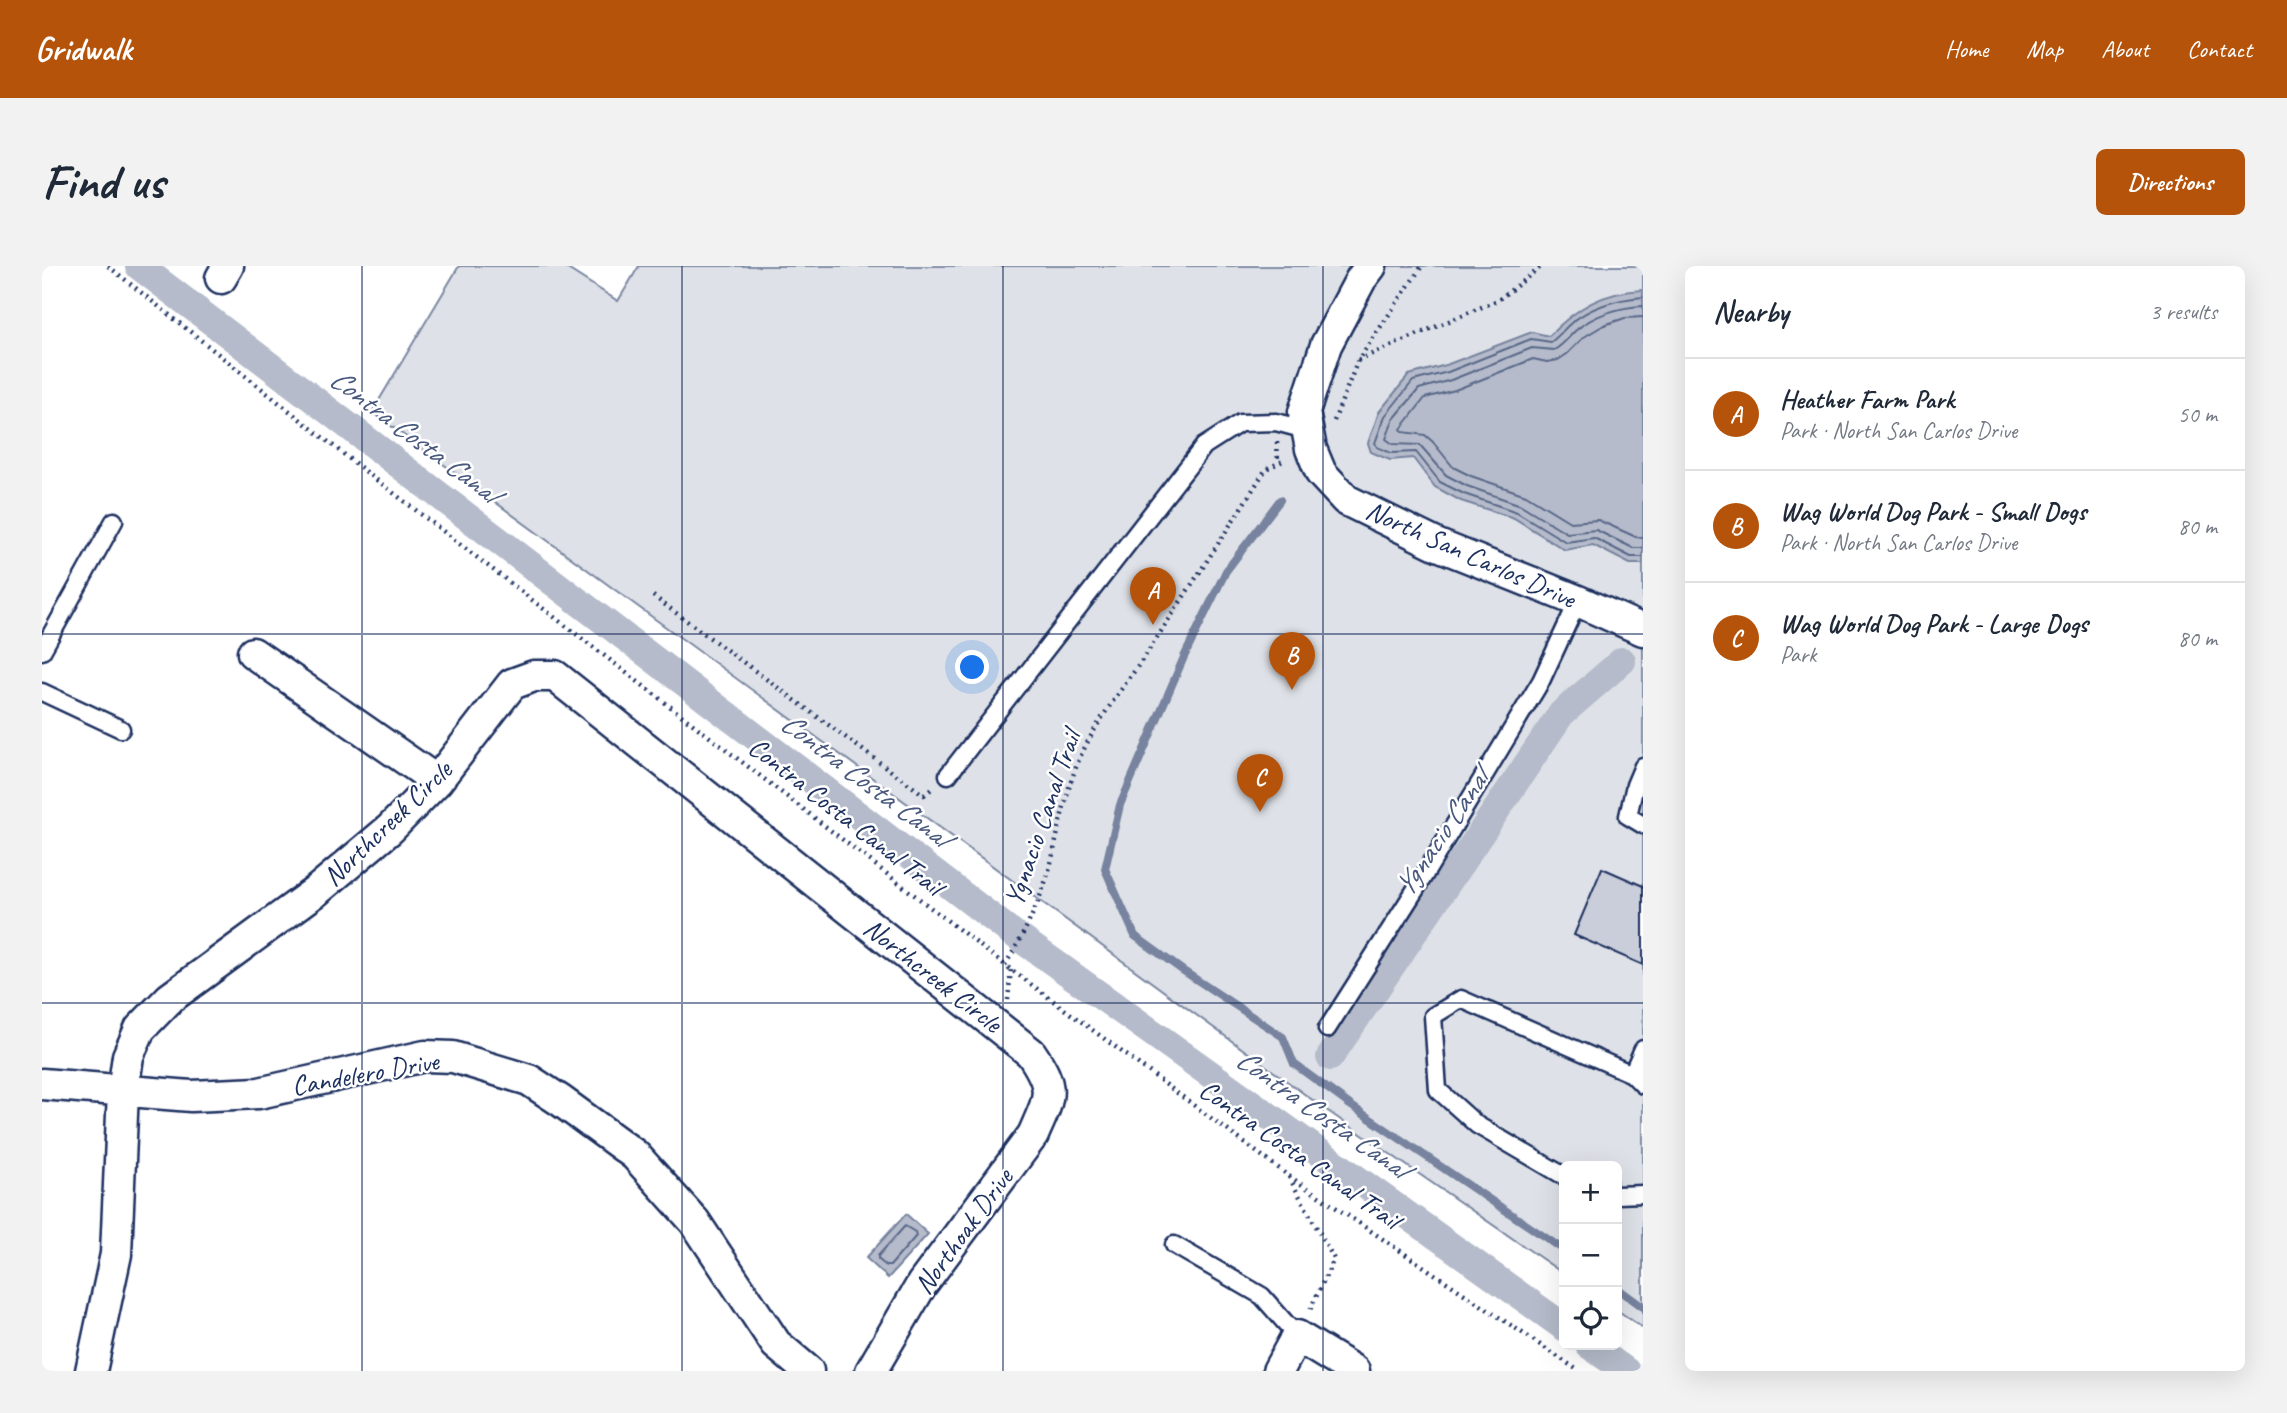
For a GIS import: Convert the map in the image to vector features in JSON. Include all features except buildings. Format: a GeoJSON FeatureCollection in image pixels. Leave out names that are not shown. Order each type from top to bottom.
{"type":"FeatureCollection","features":[{"type":"Feature","properties":{"kind":"street"},"geometry":{"type":"LineString","coordinates":[[1318,439],[1304,412],[1326,345],[1361,279],[1371,266]]}},
{"type":"Feature","properties":{"kind":"street","name":"North San Carlos Drive"},"geometry":{"type":"LineString","coordinates":[[1318,439],[1321,473],[1346,500],[1438,545],[1643,630]]}},
{"type":"Feature","properties":{"kind":"street"},"geometry":{"type":"LineString","coordinates":[[253,653],[437,781]]}},
{"type":"Feature","properties":{"kind":"street","name":"Northcreek Circle"},"geometry":{"type":"LineString","coordinates":[[91,1371],[116,1254],[124,1091],[128,1056],[140,1029],[170,998],[316,891],[390,829],[437,781],[512,684],[534,676],[555,676],[1031,1053],[1043,1071],[1050,1090]]}},
{"type":"Feature","properties":{"kind":"street","name":"Candelero Drive"},"geometry":{"type":"LineString","coordinates":[[42,1084],[191,1096],[259,1093],[425,1056],[453,1057],[529,1080],[635,1155],[695,1222],[776,1344],[808,1371]]}},
{"type":"Feature","properties":{"kind":"street","name":"Northoak Drive"},"geometry":{"type":"LineString","coordinates":[[871,1371],[922,1284],[1033,1135],[1050,1090]]}},
{"type":"Feature","properties":{"kind":"street"},"geometry":{"type":"LineString","coordinates":[[1278,1371],[1297,1336],[1354,1371]]}},
{"type":"Feature","properties":{"kind":"lane"},"geometry":{"type":"LineString","coordinates":[[948,775],[1204,446],[1240,423],[1276,422],[1318,439]]}},
{"type":"Feature","properties":{"kind":"lane"},"geometry":{"type":"LineString","coordinates":[[42,651],[114,521]]}},
{"type":"Feature","properties":{"kind":"lane"},"geometry":{"type":"LineString","coordinates":[[1327,1028],[1414,892],[1541,681],[1578,601]]}},
{"type":"Feature","properties":{"kind":"lane"},"geometry":{"type":"LineString","coordinates":[[42,692],[121,729]]}},
{"type":"Feature","properties":{"kind":"lane"},"geometry":{"type":"LineString","coordinates":[[1643,766],[1635,785],[1628,816],[1643,825]]}},
{"type":"Feature","properties":{"kind":"lane"},"geometry":{"type":"LineString","coordinates":[[1559,1173],[1476,1125],[1437,1090],[1433,1016],[1461,999],[1637,1080],[1643,1049]]}},
{"type":"Feature","properties":{"kind":"lane"},"geometry":{"type":"LineString","coordinates":[[1622,1195],[1643,1194]]}},
{"type":"Feature","properties":{"kind":"lane"},"geometry":{"type":"LineString","coordinates":[[1174,1245],[1262,1296],[1297,1336]]}},
{"type":"Feature","properties":{"kind":"path","name":"Contra Costa Canal Trail"},"geometry":{"type":"LineString","coordinates":[[108,266],[356,464],[1005,965],[1289,1176],[1579,1371]]}},
{"type":"Feature","properties":{"kind":"path"},"geometry":{"type":"LineString","coordinates":[[1318,439],[1334,421],[1358,360],[1422,266]]}},
{"type":"Feature","properties":{"kind":"path"},"geometry":{"type":"LineString","coordinates":[[1358,360],[1498,300],[1542,266]]}},
{"type":"Feature","properties":{"kind":"path","name":"Ygnacio Canal Trail"},"geometry":{"type":"LineString","coordinates":[[1005,965],[1026,931],[1050,865],[1059,821],[1075,769],[1098,720],[1145,656],[1266,469],[1318,439]]}},
{"type":"Feature","properties":{"kind":"path"},"geometry":{"type":"LineString","coordinates":[[653,596],[923,795],[948,775]]}},
{"type":"Feature","properties":{"kind":"path"},"geometry":{"type":"LineString","coordinates":[[1289,1176],[1334,1259],[1297,1336]]}},
{"type":"Feature","properties":{"kind":"shaded area"},"geometry":{"type":"Polygon","coordinates":[[[459,266],[563,266],[618,301],[639,266],[1643,266],[1643,1328],[1622,1313],[1622,1161],[1559,1161],[1559,1271],[1322,1107],[372,412],[459,266]]]}},
{"type":"Feature","properties":{"kind":"water"},"geometry":{"type":"Polygon","coordinates":[[[1643,290],[1643,564],[1630,564],[1593,545],[1565,550],[1514,518],[1461,501],[1435,487],[1413,458],[1390,460],[1371,452],[1368,443],[1379,412],[1409,375],[1446,365],[1532,332],[1549,336],[1580,309],[1592,303],[1615,294],[1643,290]]]}},
{"type":"Feature","properties":{"kind":"water"},"geometry":{"type":"Polygon","coordinates":[[[906,1214],[928,1234],[888,1278],[866,1258],[906,1214]]]}},
{"type":"Feature","properties":{"kind":"waterway","name":"Contra Costa Canal"},"geometry":{"type":"LineString","coordinates":[[139,266],[1007,929],[1559,1323]]}},
{"type":"Feature","properties":{"kind":"waterway"},"geometry":{"type":"LineString","coordinates":[[1280,500],[1226,571],[1184,657],[1120,805],[1105,869],[1135,936],[1283,1037],[1294,1064],[1559,1247]]}},
{"type":"Feature","properties":{"kind":"waterway","name":"Ygnacio Canal"},"geometry":{"type":"LineString","coordinates":[[1330,1057],[1561,714],[1622,661]]}},
{"type":"Feature","properties":{"kind":"waterway"},"geometry":{"type":"LineString","coordinates":[[1622,1292],[1643,1307]]}},
{"type":"Feature","properties":{"kind":"waterway","name":"Contra Costa Canal"},"geometry":{"type":"LineString","coordinates":[[1596,1350],[1626,1371]]}},
{"type":"Feature","properties":{"kind":"place","name":"Heather Farm Park"},"geometry":{"type":"Point","coordinates":[1153,625]}},
{"type":"Feature","properties":{"kind":"place","name":"Wag World Dog Park - Small Dogs"},"geometry":{"type":"Point","coordinates":[1292,690]}},
{"type":"Feature","properties":{"kind":"place","name":"Wag World Dog Park - Large Dogs"},"geometry":{"type":"Point","coordinates":[1260,812]}}]}
